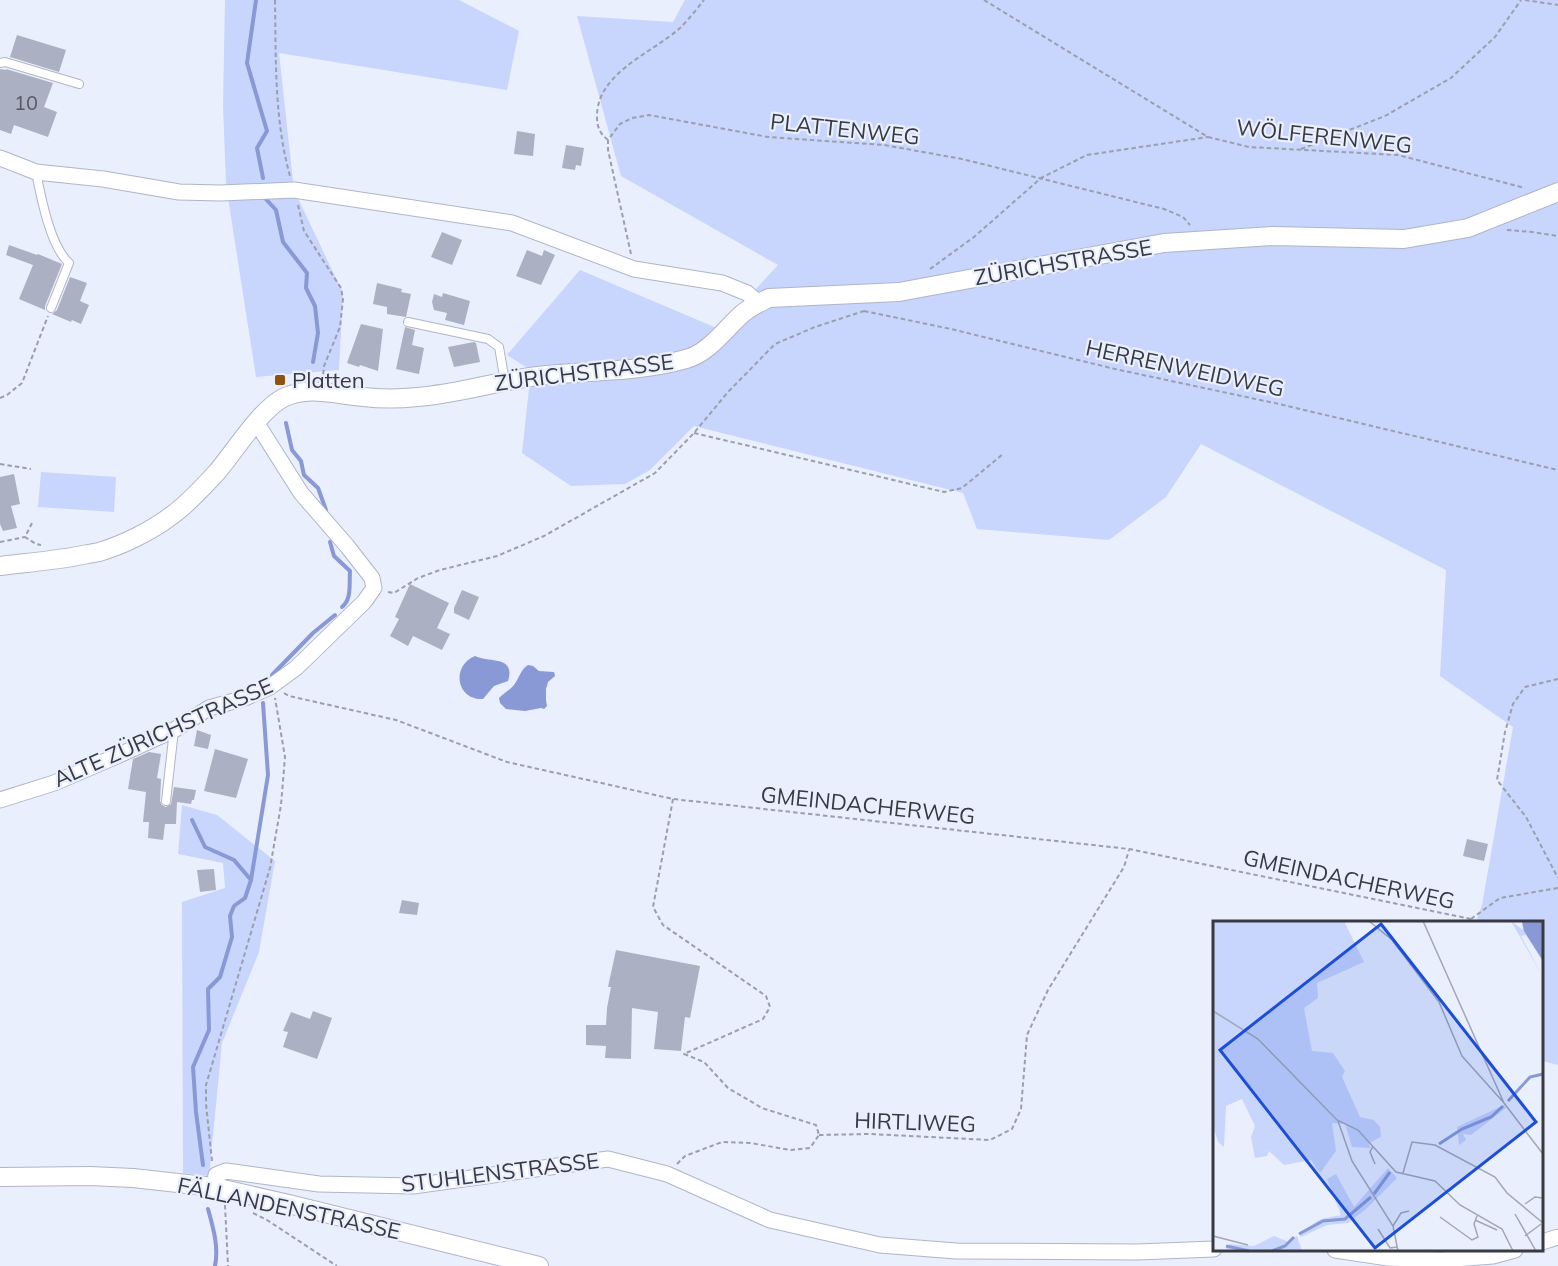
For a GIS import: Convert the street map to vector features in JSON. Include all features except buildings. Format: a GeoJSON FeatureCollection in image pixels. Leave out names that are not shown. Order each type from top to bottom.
{"type":"FeatureCollection","features":[{"type":"Feature","properties":{"kind":"street"},"geometry":{"type":"LineString","coordinates":[[0,158],[36,172],[103,179],[179,192],[221,194],[294,190],[512,223],[634,269],[722,283],[747,293],[759,303]]}},
{"type":"Feature","properties":{"kind":"street","name":"ZÜRICHSTRASSE"},"geometry":{"type":"LineString","coordinates":[[0,566],[98,552],[130,541],[171,516],[217,472],[256,422],[282,398],[307,391],[366,397],[407,398],[565,373],[638,369],[689,358],[714,343],[741,314],[769,298],[899,292],[1164,243],[1273,236],[1404,239],[1468,228],[1555,194]]}},
{"type":"Feature","properties":{"kind":"street"},"geometry":{"type":"LineString","coordinates":[[256,422],[301,493],[372,578],[374,588]]}},
{"type":"Feature","properties":{"kind":"street","name":"ALTE ZÜRICHSTRASSE"},"geometry":{"type":"LineString","coordinates":[[0,800],[54,783],[174,730],[209,708],[245,698],[270,687],[296,668],[364,602],[374,588]]}},
{"type":"Feature","properties":{"kind":"street","name":"STUHLENSTRASSE"},"geometry":{"type":"LineString","coordinates":[[215,1181],[226,1171],[319,1184],[413,1186],[608,1159],[667,1174],[770,1220],[880,1245],[956,1251],[1137,1252],[1213,1249]]}},
{"type":"Feature","properties":{"kind":"street","name":"FÄLLANDENSTRASSE"},"geometry":{"type":"LineString","coordinates":[[0,1177],[90,1176],[215,1181],[304,1208],[539,1266]]}},
{"type":"Feature","properties":{"kind":"street"},"geometry":{"type":"LineString","coordinates":[[1543,1242],[1558,1237]]}},
{"type":"Feature","properties":{"kind":"street"},"geometry":{"type":"LineString","coordinates":[[1342,1251],[1388,1258],[1441,1260],[1493,1256],[1511,1251]]}},
{"type":"Feature","properties":{"kind":"lane"},"geometry":{"type":"LineString","coordinates":[[0,63],[5,62],[79,84]]}},
{"type":"Feature","properties":{"kind":"lane"},"geometry":{"type":"LineString","coordinates":[[36,172],[45,214],[62,257],[69,263],[51,308]]}},
{"type":"Feature","properties":{"kind":"lane"},"geometry":{"type":"LineString","coordinates":[[408,322],[488,339],[499,347],[505,382]]}},
{"type":"Feature","properties":{"kind":"lane"},"geometry":{"type":"LineString","coordinates":[[166,801],[174,730]]}},
{"type":"Feature","properties":{"kind":"path"},"geometry":{"type":"LineString","coordinates":[[634,269],[608,150],[608,140],[597,126],[597,107],[603,92],[615,77],[679,28],[704,0]]}},
{"type":"Feature","properties":{"kind":"path","name":"WÖLFERENWEG"},"geometry":{"type":"LineString","coordinates":[[984,0],[1208,137],[1249,147],[1398,155],[1555,194]]}},
{"type":"Feature","properties":{"kind":"path"},"geometry":{"type":"LineString","coordinates":[[1298,150],[1384,116],[1451,78],[1495,37],[1521,0]]}},
{"type":"Feature","properties":{"kind":"path"},"geometry":{"type":"LineString","coordinates":[[1525,0],[1558,5]]}},
{"type":"Feature","properties":{"kind":"path","name":"PLATTENWEG"},"geometry":{"type":"LineString","coordinates":[[608,140],[620,124],[632,118],[649,115],[768,137],[884,145],[962,159],[1164,209],[1183,216],[1204,240]]}},
{"type":"Feature","properties":{"kind":"path"},"geometry":{"type":"LineString","coordinates":[[927,271],[974,237],[1041,178],[1087,154],[1208,137]]}},
{"type":"Feature","properties":{"kind":"path"},"geometry":{"type":"LineString","coordinates":[[1500,230],[1558,236]]}},
{"type":"Feature","properties":{"kind":"path"},"geometry":{"type":"LineString","coordinates":[[374,588],[394,593],[418,578],[440,570],[497,556],[544,536],[655,473],[775,344],[872,306]]}},
{"type":"Feature","properties":{"kind":"path"},"geometry":{"type":"LineString","coordinates":[[0,398],[22,383],[51,308]]}},
{"type":"Feature","properties":{"kind":"path","name":"HERRENWEIDWEG"},"geometry":{"type":"LineString","coordinates":[[852,308],[951,329],[1115,369],[1279,404],[1558,470]]}},
{"type":"Feature","properties":{"kind":"path"},"geometry":{"type":"LineString","coordinates":[[694,433],[944,492],[962,488],[1003,454]]}},
{"type":"Feature","properties":{"kind":"path"},"geometry":{"type":"LineString","coordinates":[[0,464],[30,469]]}},
{"type":"Feature","properties":{"kind":"path"},"geometry":{"type":"LineString","coordinates":[[25,537],[32,523]]}},
{"type":"Feature","properties":{"kind":"path"},"geometry":{"type":"LineString","coordinates":[[0,542],[25,537],[60,558]]}},
{"type":"Feature","properties":{"kind":"path"},"geometry":{"type":"LineString","coordinates":[[1558,679],[1525,687],[1514,704],[1505,732],[1497,780],[1526,817],[1558,878]]}},
{"type":"Feature","properties":{"kind":"path"},"geometry":{"type":"LineString","coordinates":[[215,1181],[206,1085],[270,868],[284,780],[285,757],[276,699],[270,687]]}},
{"type":"Feature","properties":{"kind":"path","name":"GMEINDACHERWEG"},"geometry":{"type":"LineString","coordinates":[[270,687],[289,696],[396,720],[507,762],[673,799],[1130,849],[1470,921]]}},
{"type":"Feature","properties":{"kind":"path"},"geometry":{"type":"LineString","coordinates":[[667,1174],[685,1156],[722,1142],[750,1143],[791,1150],[810,1148],[819,1135],[816,1125],[762,1108],[728,1088],[704,1062],[684,1054],[763,1018],[770,1007],[766,996],[663,925],[653,907],[673,799]]}},
{"type":"Feature","properties":{"kind":"path","name":"HIRTLIWEG"},"geometry":{"type":"LineString","coordinates":[[819,1135],[869,1134],[990,1140],[1012,1129],[1021,1109],[1027,1035],[1048,990],[1124,867],[1130,849]]}},
{"type":"Feature","properties":{"kind":"path"},"geometry":{"type":"LineString","coordinates":[[1470,921],[1500,898],[1558,888]]}},
{"type":"Feature","properties":{"kind":"path"},"geometry":{"type":"LineString","coordinates":[[225,1205],[228,1266]]}},
{"type":"Feature","properties":{"kind":"path"},"geometry":{"type":"LineString","coordinates":[[246,1210],[267,1220],[337,1266]]}},
{"type":"Feature","properties":{"kind":"shaded area"},"geometry":{"type":"Polygon","coordinates":[[[225,0],[459,0],[519,31],[507,90],[279,53],[294,190],[343,293],[339,370],[256,377],[226,185],[223,105],[225,0]]]}},
{"type":"Feature","properties":{"kind":"shaded area"},"geometry":{"type":"Polygon","coordinates":[[[685,0],[1558,0],[1558,1065],[1543,1061],[1543,921],[1476,921],[1482,905],[1513,727],[1440,676],[1446,570],[1201,444],[1166,497],[1109,540],[977,529],[963,493],[694,426],[650,470],[625,484],[571,486],[522,453],[531,370],[507,355],[580,270],[719,329],[778,265],[621,176],[577,16],[673,22],[685,0]]]}},
{"type":"Feature","properties":{"kind":"shaded area"},"geometry":{"type":"Polygon","coordinates":[[[41,472],[116,477],[114,512],[38,507],[41,472]]]}},
{"type":"Feature","properties":{"kind":"shaded area"},"geometry":{"type":"Polygon","coordinates":[[[475,656],[500,661],[508,667],[508,681],[494,686],[483,699],[467,694],[460,682],[462,667],[475,656]]]}},
{"type":"Feature","properties":{"kind":"shaded area"},"geometry":{"type":"Polygon","coordinates":[[[528,665],[539,671],[554,672],[555,676],[548,682],[546,689],[547,706],[544,709],[525,711],[506,709],[500,703],[499,698],[513,687],[528,665]]]}},
{"type":"Feature","properties":{"kind":"shaded area"},"geometry":{"type":"Polygon","coordinates":[[[182,805],[217,815],[275,861],[259,952],[222,1043],[209,1176],[183,1173],[182,902],[225,888],[223,863],[178,854],[182,805]]]}},
{"type":"Feature","properties":{"kind":"waterway"},"geometry":{"type":"LineString","coordinates":[[256,0],[247,63],[267,131],[257,148],[263,178]]}},
{"type":"Feature","properties":{"kind":"waterway"},"geometry":{"type":"LineString","coordinates":[[264,197],[276,210],[283,242],[307,273],[306,288],[315,306],[318,333],[313,362]]}},
{"type":"Feature","properties":{"kind":"waterway"},"geometry":{"type":"LineString","coordinates":[[286,423],[292,450],[301,461],[304,475],[318,488],[326,510]]}},
{"type":"Feature","properties":{"kind":"waterway"},"geometry":{"type":"LineString","coordinates":[[330,542],[334,556],[350,571],[349,596],[342,607]]}},
{"type":"Feature","properties":{"kind":"waterway"},"geometry":{"type":"LineString","coordinates":[[272,675],[313,633],[335,615]]}},
{"type":"Feature","properties":{"kind":"waterway"},"geometry":{"type":"LineString","coordinates":[[203,1165],[193,1067],[209,1030],[208,989],[220,977],[232,937],[230,916],[234,906],[245,898],[251,880],[268,775],[263,703]]}},
{"type":"Feature","properties":{"kind":"waterway"},"geometry":{"type":"LineString","coordinates":[[192,820],[205,847],[234,860],[251,880]]}},
{"type":"Feature","properties":{"kind":"waterway"},"geometry":{"type":"LineString","coordinates":[[208,1209],[216,1244],[215,1266]]}},
{"type":"Feature","properties":{"kind":"place","name":"Platten"},"geometry":{"type":"Point","coordinates":[280,380]}}]}
